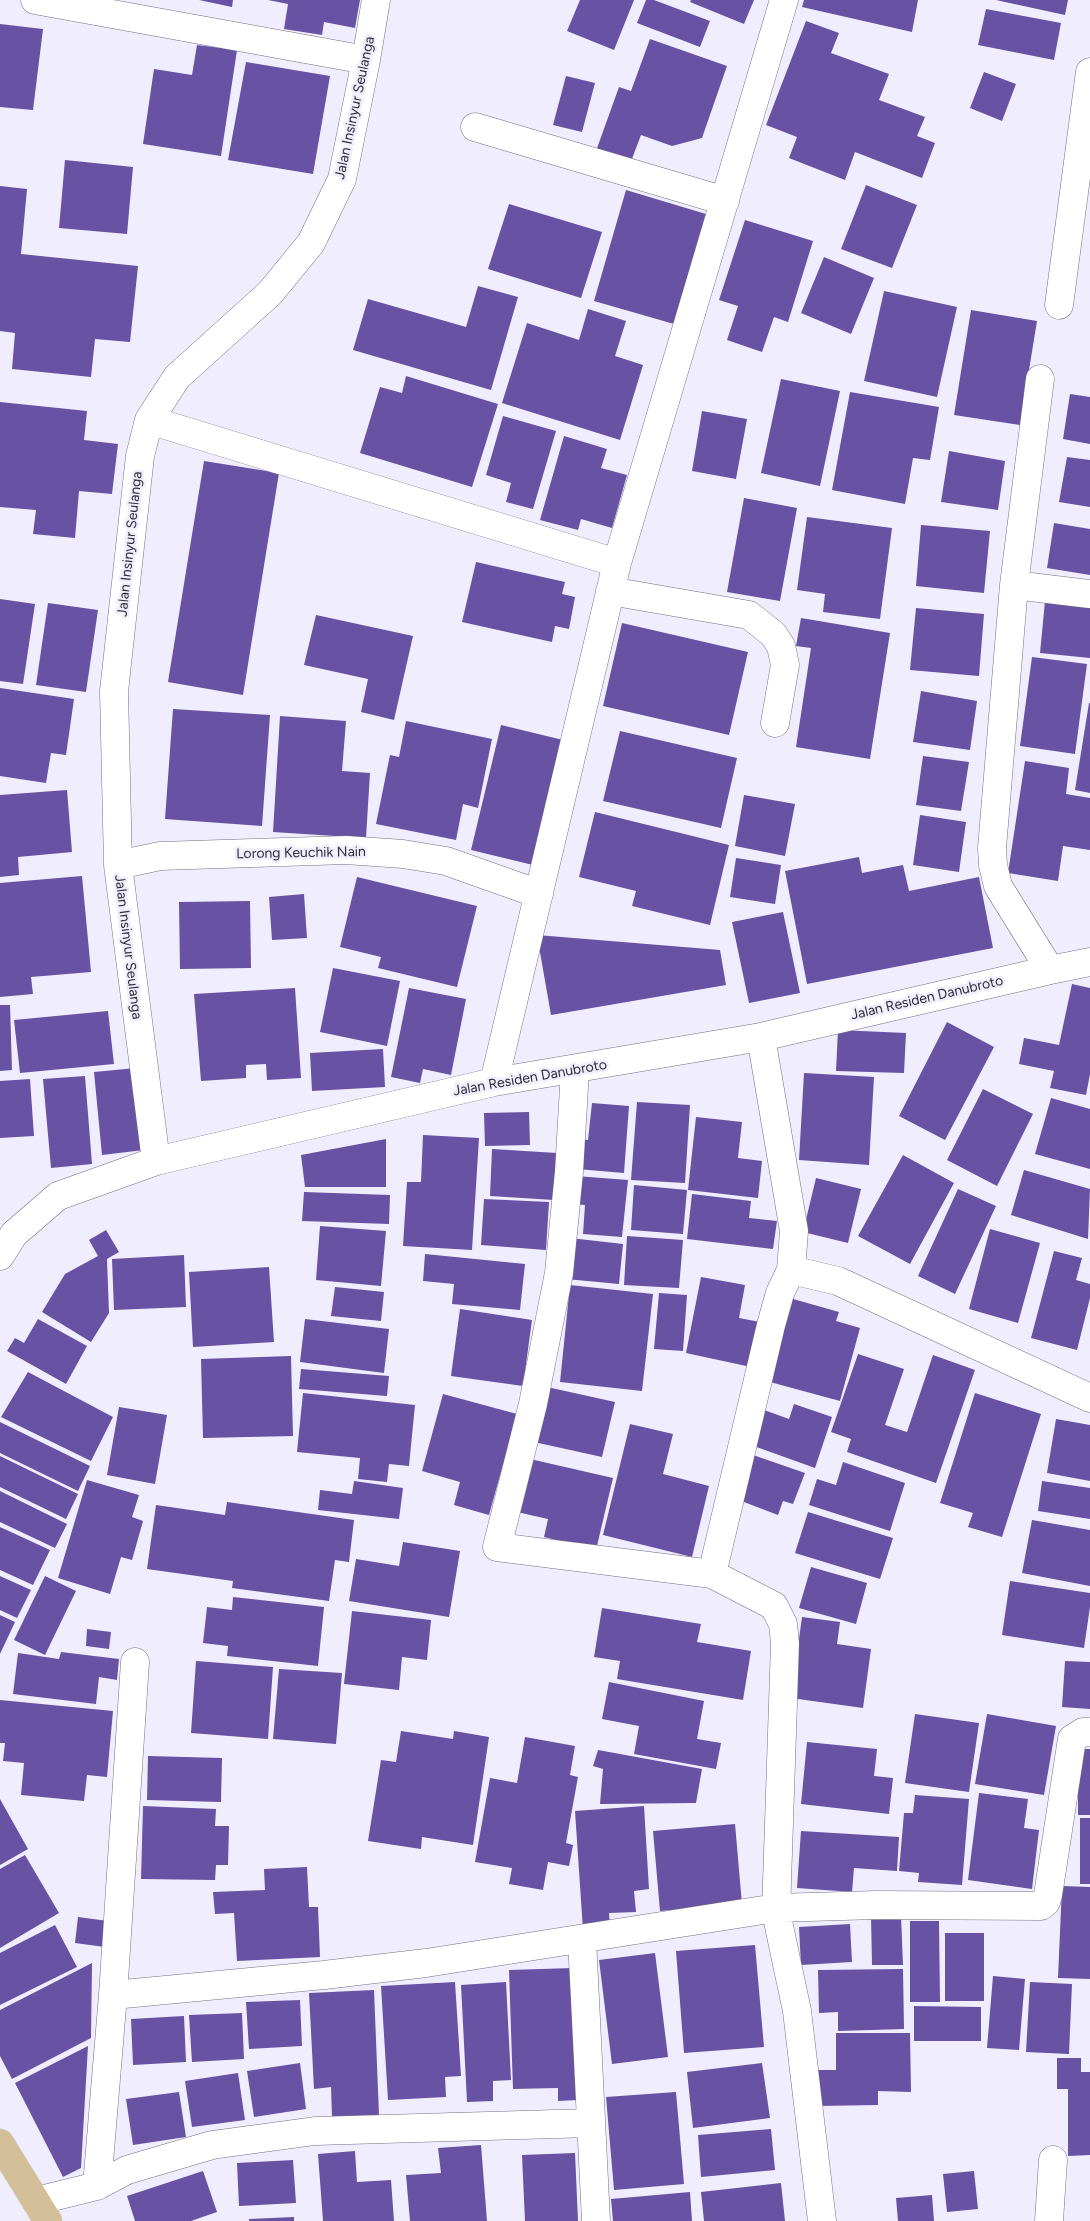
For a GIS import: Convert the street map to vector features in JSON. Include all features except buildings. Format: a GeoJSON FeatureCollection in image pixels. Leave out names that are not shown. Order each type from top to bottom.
{"type":"FeatureCollection","features":[{"type":"Feature","properties":{"kind":"main road"},"geometry":{"type":"LineString","coordinates":[[0,2143],[42,2211]]}},
{"type":"Feature","properties":{"kind":"street"},"geometry":{"type":"LineString","coordinates":[[35,0],[366,60]]}},
{"type":"Feature","properties":{"kind":"street","name":"Jalan Insinyur Seulanga"},"geometry":{"type":"LineString","coordinates":[[156,1161],[118,865],[114,691],[140,456],[149,420],[177,377],[270,294],[311,243],[342,179],[376,0]]}},
{"type":"Feature","properties":{"kind":"street"},"geometry":{"type":"LineString","coordinates":[[494,1082],[617,563],[784,0]]}},
{"type":"Feature","properties":{"kind":"street"},"geometry":{"type":"LineString","coordinates":[[1059,305],[1090,72]]}},
{"type":"Feature","properties":{"kind":"street"},"geometry":{"type":"LineString","coordinates":[[475,128],[725,201]]}},
{"type":"Feature","properties":{"kind":"street"},"geometry":{"type":"LineString","coordinates":[[1040,379],[1014,585],[992,848],[993,864],[998,886],[1050,970]]}},
{"type":"Feature","properties":{"kind":"street"},"geometry":{"type":"LineString","coordinates":[[149,420],[617,563]]}},
{"type":"Feature","properties":{"kind":"street"},"geometry":{"type":"LineString","coordinates":[[1014,585],[1090,594]]}},
{"type":"Feature","properties":{"kind":"street"},"geometry":{"type":"LineString","coordinates":[[610,591],[749,615],[773,634],[781,646],[785,665],[775,723]]}},
{"type":"Feature","properties":{"kind":"street","name":"Lorong Keuchik Nain"},"geometry":{"type":"LineString","coordinates":[[118,865],[160,856],[346,850],[403,854],[446,861],[539,894]]}},
{"type":"Feature","properties":{"kind":"street","name":"Jalan Residen Danubroto"},"geometry":{"type":"LineString","coordinates":[[0,1256],[14,1234],[58,1196],[156,1161],[494,1082],[575,1070],[761,1037],[1090,962]]}},
{"type":"Feature","properties":{"kind":"street"},"geometry":{"type":"LineString","coordinates":[[712,1574],[770,1325],[780,1293],[791,1270],[794,1231],[761,1037]]}},
{"type":"Feature","properties":{"kind":"street"},"geometry":{"type":"LineString","coordinates":[[575,1070],[569,1172],[559,1273],[533,1404],[497,1547],[712,1574],[774,1606],[783,1624],[785,1643],[776,1908],[797,2012],[822,2221]]}},
{"type":"Feature","properties":{"kind":"street"},"geometry":{"type":"LineString","coordinates":[[791,1270],[838,1281],[1090,1398]]}},
{"type":"Feature","properties":{"kind":"street"},"geometry":{"type":"LineString","coordinates":[[97,2186],[113,1996],[135,1662]]}},
{"type":"Feature","properties":{"kind":"street"},"geometry":{"type":"LineString","coordinates":[[113,1996],[389,1967],[776,1908],[876,1905],[1041,1906],[1046,1902],[1048,1895],[1072,1739],[1083,1732],[1090,1732]]}},
{"type":"Feature","properties":{"kind":"street"},"geometry":{"type":"LineString","coordinates":[[582,1939],[596,2221]]}},
{"type":"Feature","properties":{"kind":"street"},"geometry":{"type":"LineString","coordinates":[[42,2211],[127,2170],[212,2146],[315,2131],[591,2123]]}},
{"type":"Feature","properties":{"kind":"street"},"geometry":{"type":"LineString","coordinates":[[1048,2221],[1053,2160]]}}]}
